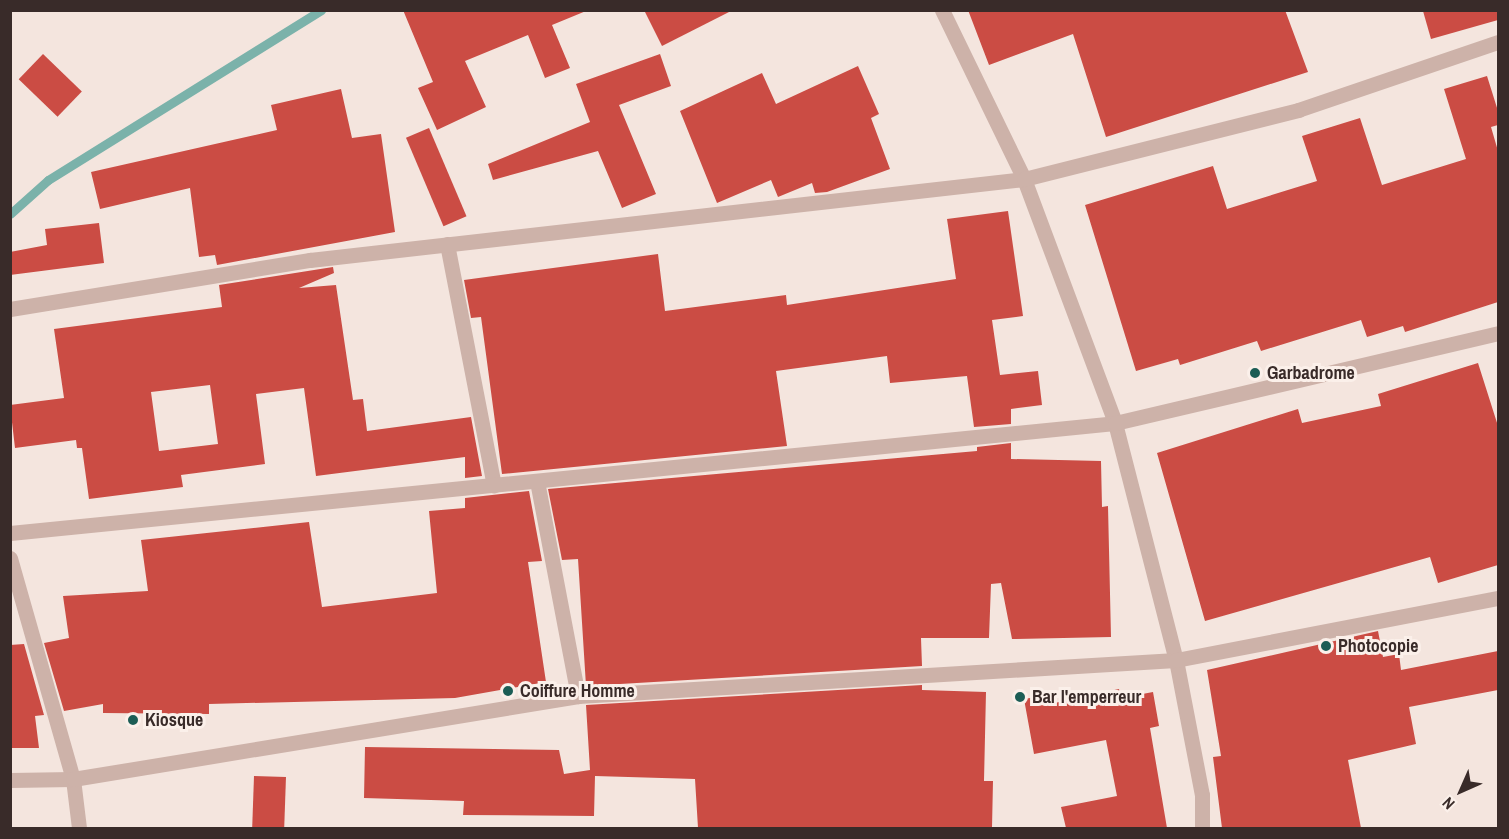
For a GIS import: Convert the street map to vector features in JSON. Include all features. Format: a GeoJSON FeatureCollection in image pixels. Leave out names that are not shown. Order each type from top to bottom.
{"type":"FeatureCollection","features":[{"type":"Feature","properties":{"kind":"street"},"geometry":{"type":"LineString","coordinates":[[942,10],[1024,179],[1115,423],[1176,660],[1202,795],[1202,828]]}},
{"type":"Feature","properties":{"kind":"street"},"geometry":{"type":"LineString","coordinates":[[10,309],[310,260],[1024,179],[1298,110],[1498,42]]}},
{"type":"Feature","properties":{"kind":"street"},"geometry":{"type":"LineString","coordinates":[[447,244],[494,485]]}},
{"type":"Feature","properties":{"kind":"street"},"geometry":{"type":"LineString","coordinates":[[10,534],[1115,423],[1498,333]]}},
{"type":"Feature","properties":{"kind":"street"},"geometry":{"type":"LineString","coordinates":[[537,481],[578,696]]}},
{"type":"Feature","properties":{"kind":"street"},"geometry":{"type":"LineString","coordinates":[[10,558],[74,779],[80,828]]}},
{"type":"Feature","properties":{"kind":"street"},"geometry":{"type":"LineString","coordinates":[[10,780],[74,779],[578,696],[1176,660],[1498,598]]}},
{"type":"Feature","properties":{"kind":"building"},"geometry":{"type":"Polygon","coordinates":[[[403,10],[586,11],[552,25],[570,68],[545,78],[528,35],[465,61],[486,107],[437,130],[418,88],[433,82],[403,10]]]}},
{"type":"Feature","properties":{"kind":"building"},"geometry":{"type":"Polygon","coordinates":[[[644,10],[733,10],[662,46],[644,10]]]}},
{"type":"Feature","properties":{"kind":"building"},"geometry":{"type":"Polygon","coordinates":[[[968,10],[1285,10],[1308,72],[1106,137],[1073,34],[989,65],[968,10]]]}},
{"type":"Feature","properties":{"kind":"building"},"geometry":{"type":"Polygon","coordinates":[[[1423,11],[1498,11],[1498,20],[1431,39],[1423,11]]]}},
{"type":"Feature","properties":{"kind":"building"},"geometry":{"type":"Polygon","coordinates":[[[43,54],[82,92],[58,117],[19,79],[43,54]]]}},
{"type":"Feature","properties":{"kind":"building"},"geometry":{"type":"Polygon","coordinates":[[[660,54],[671,86],[619,105],[656,194],[622,208],[598,151],[493,180],[488,164],[590,122],[576,84],[660,54]]]}},
{"type":"Feature","properties":{"kind":"building"},"geometry":{"type":"Polygon","coordinates":[[[858,66],[879,114],[871,118],[890,169],[827,192],[815,193],[812,183],[778,197],[771,180],[717,203],[680,111],[762,73],[776,104],[858,66]]]}},
{"type":"Feature","properties":{"kind":"building"},"geometry":{"type":"Polygon","coordinates":[[[1487,76],[1498,111],[1498,125],[1491,127],[1498,151],[1498,302],[1405,332],[1403,326],[1367,337],[1361,320],[1261,351],[1257,341],[1180,365],[1178,359],[1136,371],[1085,205],[1213,166],[1227,209],[1317,181],[1302,136],[1360,118],[1382,185],[1466,159],[1444,89],[1487,76]]]}},
{"type":"Feature","properties":{"kind":"building"},"geometry":{"type":"Polygon","coordinates":[[[341,89],[352,138],[381,134],[395,232],[217,265],[215,255],[199,257],[190,188],[100,209],[91,172],[277,130],[271,105],[341,89]]]}},
{"type":"Feature","properties":{"kind":"building"},"geometry":{"type":"Polygon","coordinates":[[[429,128],[467,216],[443,226],[406,138],[429,128]]]}},
{"type":"Feature","properties":{"kind":"building"},"geometry":{"type":"Polygon","coordinates":[[[1008,211],[1023,316],[992,320],[1000,375],[1038,371],[1042,405],[1011,409],[1011,424],[974,427],[967,376],[890,383],[887,356],[776,371],[787,446],[502,474],[481,317],[471,318],[464,280],[658,254],[665,311],[786,295],[787,305],[956,279],[947,219],[1008,211]]]}},
{"type":"Feature","properties":{"kind":"building"},"geometry":{"type":"Polygon","coordinates":[[[99,223],[104,263],[10,275],[10,252],[47,245],[45,229],[99,223]]]}},
{"type":"Feature","properties":{"kind":"building"},"geometry":{"type":"Polygon","coordinates":[[[333,267],[334,273],[299,288],[336,285],[353,400],[363,399],[367,431],[471,417],[482,476],[465,478],[465,457],[316,476],[304,388],[256,394],[265,464],[181,475],[183,487],[89,499],[82,448],[77,448],[76,440],[15,448],[10,405],[64,398],[54,329],[222,307],[219,285],[333,267]],[[210,385],[151,392],[159,451],[218,444],[210,385]]]}},
{"type":"Feature","properties":{"kind":"building"},"geometry":{"type":"Polygon","coordinates":[[[1478,363],[1498,426],[1498,565],[1438,583],[1430,557],[1205,621],[1157,453],[1298,409],[1302,423],[1381,406],[1378,394],[1478,363]]]}},
{"type":"Feature","properties":{"kind":"building"},"geometry":{"type":"Polygon","coordinates":[[[1011,443],[1011,459],[1101,461],[1102,507],[1108,506],[1111,637],[1012,639],[1001,583],[991,584],[989,638],[921,638],[922,666],[586,686],[578,559],[562,560],[548,489],[977,451],[977,447],[1011,443]]]}},
{"type":"Feature","properties":{"kind":"building"},"geometry":{"type":"Polygon","coordinates":[[[529,491],[542,561],[528,562],[546,682],[455,698],[209,704],[209,714],[103,713],[103,704],[64,711],[44,643],[69,638],[63,596],[148,591],[141,540],[309,522],[322,607],[437,593],[429,511],[465,508],[465,498],[529,491]]]}},
{"type":"Feature","properties":{"kind":"building"},"geometry":{"type":"Polygon","coordinates":[[[1378,631],[1383,657],[1399,654],[1401,670],[1498,651],[1498,690],[1409,707],[1416,744],[1348,760],[1361,828],[1222,828],[1213,757],[1221,756],[1207,670],[1378,631]]]}},
{"type":"Feature","properties":{"kind":"building"},"geometry":{"type":"Polygon","coordinates":[[[24,644],[44,715],[35,716],[39,748],[10,748],[10,645],[24,644]]]}},
{"type":"Feature","properties":{"kind":"building"},"geometry":{"type":"Polygon","coordinates":[[[922,685],[922,690],[986,692],[984,781],[993,781],[992,828],[698,828],[695,779],[595,776],[594,816],[463,815],[464,801],[364,798],[365,747],[559,750],[564,774],[590,770],[586,705],[922,685]]]}},
{"type":"Feature","properties":{"kind":"building"},"geometry":{"type":"Polygon","coordinates":[[[1119,689],[1121,698],[1153,692],[1159,726],[1150,728],[1167,828],[1066,828],[1061,807],[1117,796],[1106,740],[1034,754],[1024,699],[1048,695],[1050,704],[1119,689]]]}},
{"type":"Feature","properties":{"kind":"building"},"geometry":{"type":"Polygon","coordinates":[[[254,776],[286,777],[284,828],[252,828],[254,776]]]}},
{"type":"Feature","properties":{"kind":"waterway"},"geometry":{"type":"LineString","coordinates":[[10,214],[48,180],[321,10]]}},
{"type":"Feature","properties":{"kind":"place","name":"Garbadrome"},"geometry":{"type":"Point","coordinates":[1255,373]}},
{"type":"Feature","properties":{"kind":"place","name":"Photocopie"},"geometry":{"type":"Point","coordinates":[1326,646]}},
{"type":"Feature","properties":{"kind":"place","name":"Coiffure Homme"},"geometry":{"type":"Point","coordinates":[508,691]}},
{"type":"Feature","properties":{"kind":"place","name":"Bar l'emperreur"},"geometry":{"type":"Point","coordinates":[1020,697]}},
{"type":"Feature","properties":{"kind":"place","name":"Kiosque"},"geometry":{"type":"Point","coordinates":[133,720]}}]}
